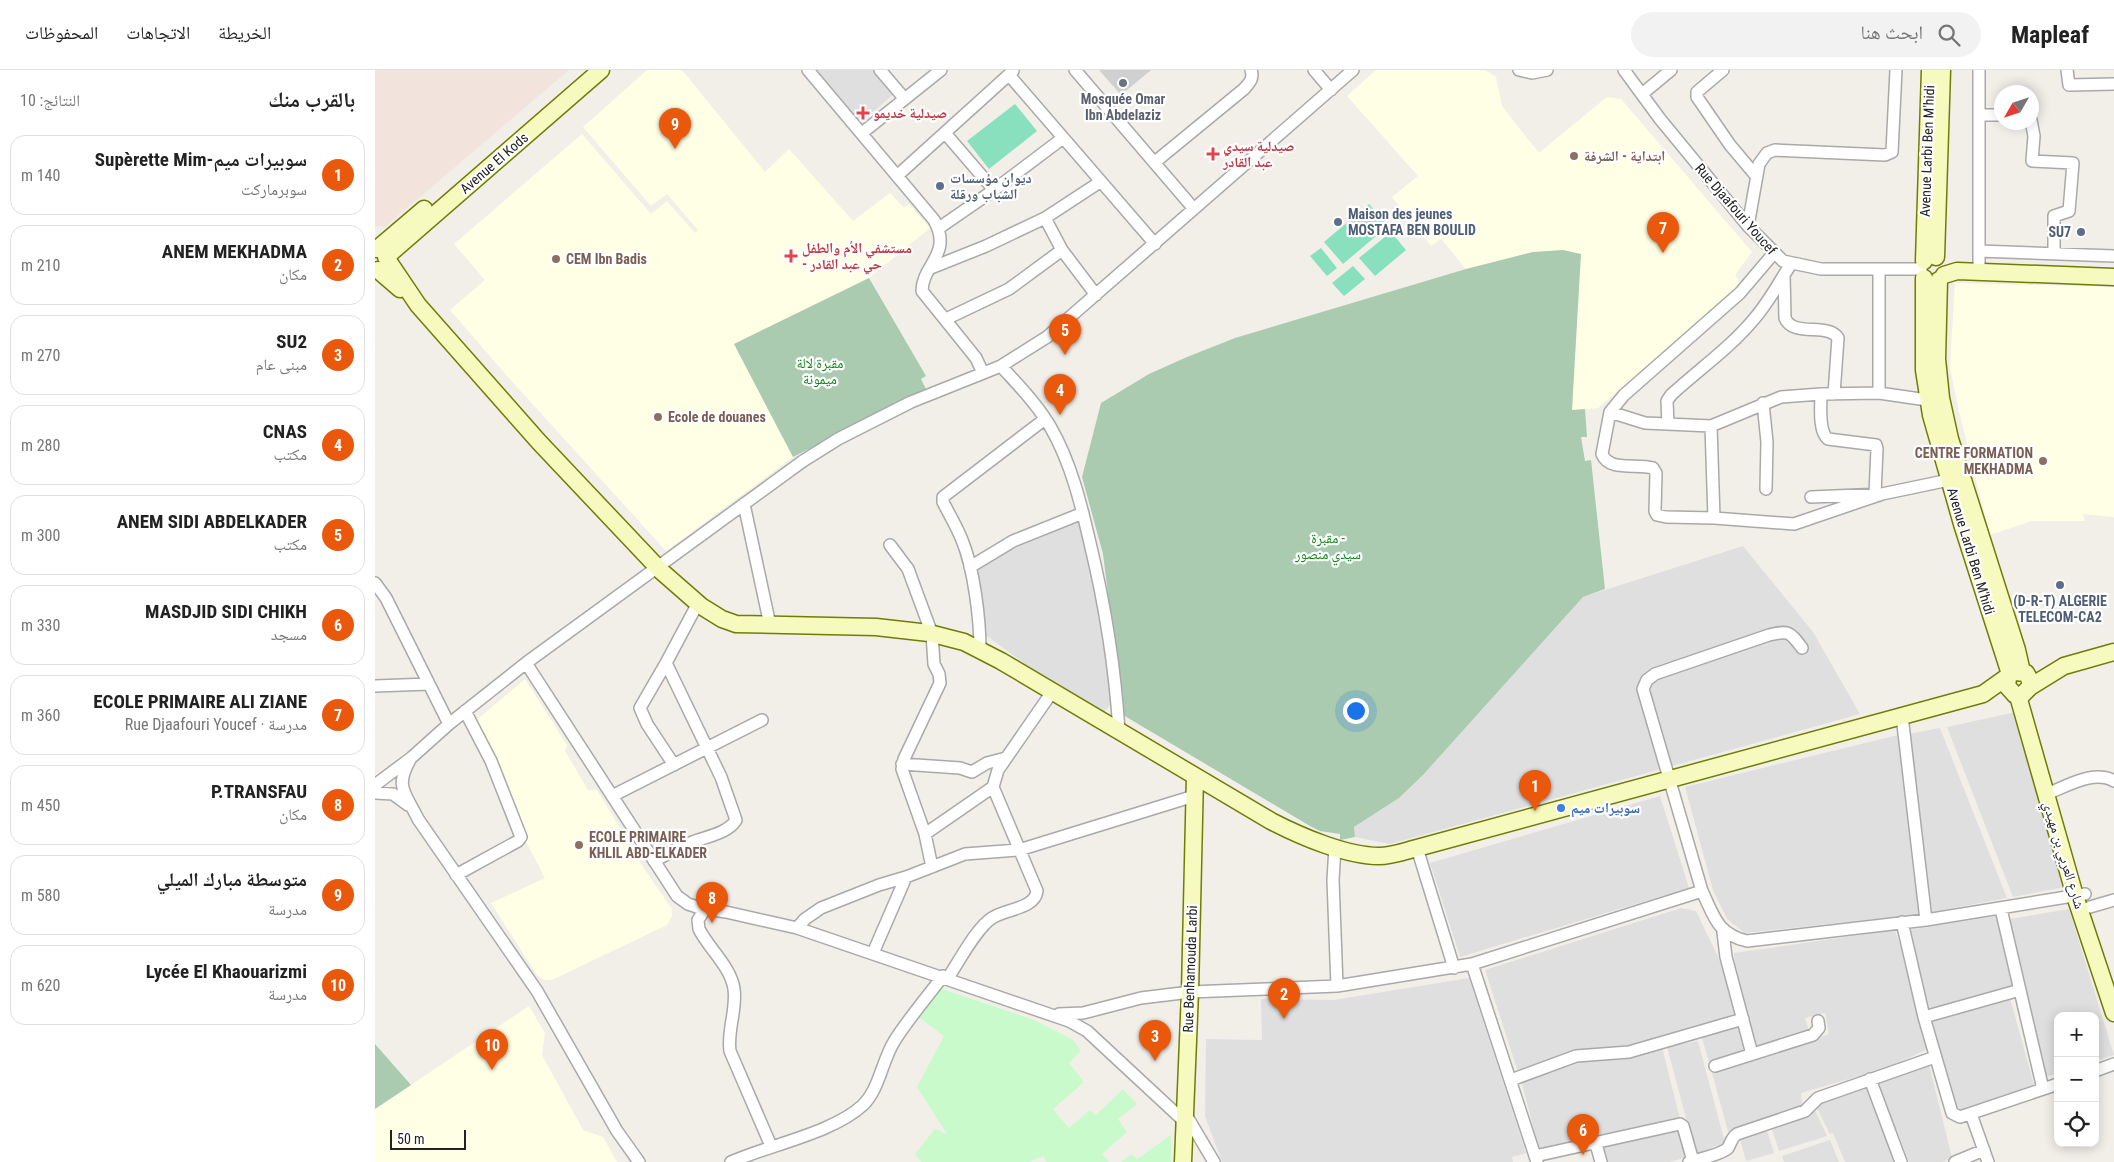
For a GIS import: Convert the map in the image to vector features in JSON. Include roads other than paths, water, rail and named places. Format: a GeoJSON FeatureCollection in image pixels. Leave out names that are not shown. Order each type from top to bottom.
{"type":"FeatureCollection","features":[{"type":"Feature","properties":{"kind":"main road","name":"Avenue El Kods"},"geometry":{"type":"LineString","coordinates":[[379,262],[587,70]]}},
{"type":"Feature","properties":{"kind":"main road","name":"Avenue El Kods"},"geometry":{"type":"LineString","coordinates":[[379,262],[601,70]]}},
{"type":"Feature","properties":{"kind":"main road","name":"Avenue Larbi Ben M'hidi"},"geometry":{"type":"LineString","coordinates":[[1930,70],[1936,269],[1937,359],[1935,401],[1949,480],[2020,683]]}},
{"type":"Feature","properties":{"kind":"main road","name":"Avenue Larbi Ben M'hidi"},"geometry":{"type":"LineString","coordinates":[[1936,269],[1943,70]]}},
{"type":"Feature","properties":{"kind":"main road"},"geometry":{"type":"LineString","coordinates":[[379,262],[539,442],[657,567],[698,603],[721,619],[736,624],[875,627],[948,637],[980,650],[1195,776],[1249,810],[1287,830],[1335,847],[1365,855],[1380,856],[1417,848],[1670,780],[1983,694],[2020,683],[2064,666],[2114,652]]}},
{"type":"Feature","properties":{"kind":"main road"},"geometry":{"type":"LineString","coordinates":[[1936,269],[2114,277]]}},
{"type":"Feature","properties":{"kind":"main road","name":"Avenue Larbi Ben M'hidi"},"geometry":{"type":"LineString","coordinates":[[1935,401],[1950,438],[2017,650],[2020,683]]}},
{"type":"Feature","properties":{"kind":"main road","name":"شارع العربي بن مهيدي"},"geometry":{"type":"LineString","coordinates":[[2020,683],[2050,792],[2098,948],[2114,1013]]}},
{"type":"Feature","properties":{"kind":"main road","name":"Rue Benhamouda Larbi"},"geometry":{"type":"LineString","coordinates":[[1183,1162],[1190,992],[1195,776]]}},
{"type":"Feature","properties":{"kind":"main road"},"geometry":{"type":"LineString","coordinates":[[2098,948],[2114,982]]}},
{"type":"Feature","properties":{"kind":"street"},"geometry":{"type":"LineString","coordinates":[[808,70],[898,175],[939,228],[939,246],[925,278],[922,291],[976,358],[983,373]]}},
{"type":"Feature","properties":{"kind":"street"},"geometry":{"type":"LineString","coordinates":[[880,70],[904,98]]}},
{"type":"Feature","properties":{"kind":"street"},"geometry":{"type":"LineString","coordinates":[[862,134],[904,98],[941,70]]}},
{"type":"Feature","properties":{"kind":"street"},"geometry":{"type":"LineString","coordinates":[[1075,70],[1195,209]]}},
{"type":"Feature","properties":{"kind":"street"},"geometry":{"type":"LineString","coordinates":[[1155,162],[1243,89],[1251,81],[1253,75],[1251,70]]}},
{"type":"Feature","properties":{"kind":"street"},"geometry":{"type":"LineString","coordinates":[[1315,70],[1331,90]]}},
{"type":"Feature","properties":{"kind":"street"},"geometry":{"type":"LineString","coordinates":[[375,785],[411,758],[449,724],[526,663],[744,504],[838,439],[911,402],[1001,366],[1047,337],[1353,70]]}},
{"type":"Feature","properties":{"kind":"street"},"geometry":{"type":"LineString","coordinates":[[1519,70],[1533,73],[1547,70]]}},
{"type":"Feature","properties":{"kind":"street","name":"Rue Djaafouri Youcef"},"geometry":{"type":"LineString","coordinates":[[1624,70],[1666,127],[1748,226],[1783,261],[1821,269],[1936,269]]}},
{"type":"Feature","properties":{"kind":"street"},"geometry":{"type":"LineString","coordinates":[[1641,94],[1671,70]]}},
{"type":"Feature","properties":{"kind":"street"},"geometry":{"type":"LineString","coordinates":[[1723,70],[1697,92],[1697,97],[1730,145],[1757,177]]}},
{"type":"Feature","properties":{"kind":"street"},"geometry":{"type":"LineString","coordinates":[[1748,226],[1762,157],[1767,153],[1775,150],[1889,155],[1893,149],[1896,70]]}},
{"type":"Feature","properties":{"kind":"street"},"geometry":{"type":"LineString","coordinates":[[1979,70],[1979,272]]}},
{"type":"Feature","properties":{"kind":"street"},"geometry":{"type":"LineString","coordinates":[[2067,70],[2069,85],[2114,84]]}},
{"type":"Feature","properties":{"kind":"street"},"geometry":{"type":"LineString","coordinates":[[898,175],[1011,72],[1063,138],[1155,244]]}},
{"type":"Feature","properties":{"kind":"street"},"geometry":{"type":"LineString","coordinates":[[1979,115],[1994,116]]}},
{"type":"Feature","properties":{"kind":"street"},"geometry":{"type":"LineString","coordinates":[[2033,130],[2032,161],[2073,162],[2069,211],[2054,216],[2053,253]]}},
{"type":"Feature","properties":{"kind":"street"},"geometry":{"type":"LineString","coordinates":[[945,134],[994,190]]}},
{"type":"Feature","properties":{"kind":"street"},"geometry":{"type":"LineString","coordinates":[[939,228],[994,190],[1063,138]]}},
{"type":"Feature","properties":{"kind":"street"},"geometry":{"type":"LineString","coordinates":[[931,268],[987,246],[1045,218],[1100,182]]}},
{"type":"Feature","properties":{"kind":"street"},"geometry":{"type":"LineString","coordinates":[[1045,218],[1062,250],[1096,295]]}},
{"type":"Feature","properties":{"kind":"street"},"geometry":{"type":"LineString","coordinates":[[945,319],[1009,289],[1062,250]]}},
{"type":"Feature","properties":{"kind":"street"},"geometry":{"type":"LineString","coordinates":[[1979,251],[2114,256]]}},
{"type":"Feature","properties":{"kind":"street"},"geometry":{"type":"LineString","coordinates":[[1774,253],[1740,293],[1613,406],[1610,412],[1602,454],[1604,460],[1613,465],[1643,465],[1653,468],[1656,473],[1655,511],[1657,515],[1665,518],[1714,518],[1794,524],[1878,494],[1949,480]]}},
{"type":"Feature","properties":{"kind":"street"},"geometry":{"type":"LineString","coordinates":[[1667,424],[1667,400],[1753,321],[1767,304],[1791,264]]}},
{"type":"Feature","properties":{"kind":"street"},"geometry":{"type":"LineString","coordinates":[[1879,269],[1879,394]]}},
{"type":"Feature","properties":{"kind":"street"},"geometry":{"type":"LineString","coordinates":[[1783,275],[1785,318],[1787,324],[1794,327],[1833,332],[1838,338],[1834,394]]}},
{"type":"Feature","properties":{"kind":"street"},"geometry":{"type":"LineString","coordinates":[[1001,366],[1045,419],[1063,451],[1083,513],[1110,638],[1119,731]]}},
{"type":"Feature","properties":{"kind":"street"},"geometry":{"type":"LineString","coordinates":[[1821,394],[1825,437],[1828,439],[1876,445],[1878,494]]}},
{"type":"Feature","properties":{"kind":"street"},"geometry":{"type":"LineString","coordinates":[[1610,412],[1645,423],[1711,426],[1781,396],[1879,394],[1935,401]]}},
{"type":"Feature","properties":{"kind":"street"},"geometry":{"type":"LineString","coordinates":[[1763,404],[1767,442],[1766,490]]}},
{"type":"Feature","properties":{"kind":"street"},"geometry":{"type":"LineString","coordinates":[[980,650],[979,615],[970,568],[963,541],[943,502],[943,497],[1045,419]]}},
{"type":"Feature","properties":{"kind":"street"},"geometry":{"type":"LineString","coordinates":[[1711,426],[1714,518]]}},
{"type":"Feature","properties":{"kind":"street"},"geometry":{"type":"LineString","coordinates":[[1811,497],[1878,494]]}},
{"type":"Feature","properties":{"kind":"street"},"geometry":{"type":"LineString","coordinates":[[744,504],[770,625]]}},
{"type":"Feature","properties":{"kind":"street"},"geometry":{"type":"LineString","coordinates":[[970,568],[1013,541],[1083,513]]}},
{"type":"Feature","properties":{"kind":"street"},"geometry":{"type":"LineString","coordinates":[[890,545],[908,569],[933,634],[934,664],[939,674],[940,683],[902,764],[903,775],[925,834],[932,867]]}},
{"type":"Feature","properties":{"kind":"street"},"geometry":{"type":"LineString","coordinates":[[375,583],[386,598],[449,724]]}},
{"type":"Feature","properties":{"kind":"street"},"geometry":{"type":"LineString","coordinates":[[674,765],[647,724],[640,708],[698,603]]}},
{"type":"Feature","properties":{"kind":"street"},"geometry":{"type":"LineString","coordinates":[[1752,1054],[1726,957],[1723,932],[1702,891],[1643,689],[1647,680],[1655,674],[1784,631],[1792,635],[1802,648]]}},
{"type":"Feature","properties":{"kind":"street"},"geometry":{"type":"LineString","coordinates":[[526,663],[677,896],[688,904],[797,928],[873,952],[1069,1021],[1087,1031],[1185,1118],[1214,1162]]}},
{"type":"Feature","properties":{"kind":"street"},"geometry":{"type":"LineString","coordinates":[[654,861],[735,823],[735,816],[708,747],[666,663]]}},
{"type":"Feature","properties":{"kind":"street"},"geometry":{"type":"LineString","coordinates":[[375,686],[429,684]]}},
{"type":"Feature","properties":{"kind":"street"},"geometry":{"type":"LineString","coordinates":[[731,1162],[833,1123],[863,1104],[877,1082],[895,1040],[969,944],[992,918],[1032,902],[1037,895],[1037,891],[993,787],[998,770],[1052,692]]}},
{"type":"Feature","properties":{"kind":"street"},"geometry":{"type":"LineString","coordinates":[[456,875],[518,841],[521,837],[491,761],[465,711]]}},
{"type":"Feature","properties":{"kind":"street"},"geometry":{"type":"LineString","coordinates":[[1902,716],[1926,920]]}},
{"type":"Feature","properties":{"kind":"street"},"geometry":{"type":"LineString","coordinates":[[612,796],[762,720]]}},
{"type":"Feature","properties":{"kind":"street"},"geometry":{"type":"LineString","coordinates":[[411,758],[403,773],[401,782],[413,810],[537,991],[617,1131],[639,1162]]}},
{"type":"Feature","properties":{"kind":"street"},"geometry":{"type":"LineString","coordinates":[[902,764],[959,768],[972,772],[987,763],[1006,758]]}},
{"type":"Feature","properties":{"kind":"street"},"geometry":{"type":"LineString","coordinates":[[2050,792],[2095,776],[2106,777],[2114,782]]}},
{"type":"Feature","properties":{"kind":"street"},"geometry":{"type":"LineString","coordinates":[[925,834],[993,787]]}},
{"type":"Feature","properties":{"kind":"street"},"geometry":{"type":"LineString","coordinates":[[375,793],[393,794],[401,798],[413,810]]}},
{"type":"Feature","properties":{"kind":"street"},"geometry":{"type":"LineString","coordinates":[[797,928],[805,918],[821,908],[970,853],[998,853],[1019,850],[1194,796]]}},
{"type":"Feature","properties":{"kind":"street"},"geometry":{"type":"LineString","coordinates":[[1335,847],[1333,880],[1337,986]]}},
{"type":"Feature","properties":{"kind":"street"},"geometry":{"type":"LineString","coordinates":[[1417,848],[1454,968]]}},
{"type":"Feature","properties":{"kind":"street"},"geometry":{"type":"LineString","coordinates":[[873,952],[906,877]]}},
{"type":"Feature","properties":{"kind":"street"},"geometry":{"type":"LineString","coordinates":[[1050,1014],[1071,1014],[1141,998],[1190,992],[1337,986],[1454,968],[1472,964],[1702,891]]}},
{"type":"Feature","properties":{"kind":"street"},"geometry":{"type":"LineString","coordinates":[[1723,932],[1747,942],[2083,899],[2114,900]]}},
{"type":"Feature","properties":{"kind":"street"},"geometry":{"type":"LineString","coordinates":[[705,909],[698,920],[699,929],[732,979],[735,990],[729,1034],[730,1051],[771,1146]]}},
{"type":"Feature","properties":{"kind":"street"},"geometry":{"type":"LineString","coordinates":[[2001,909],[2043,1089]]}},
{"type":"Feature","properties":{"kind":"street"},"geometry":{"type":"LineString","coordinates":[[1901,922],[1935,1057],[1952,1113],[1960,1117],[2054,1085]]}},
{"type":"Feature","properties":{"kind":"street"},"geometry":{"type":"LineString","coordinates":[[1472,964],[1536,1159],[1680,1124],[1683,1126],[1691,1161],[1726,1149],[1733,1136],[1737,1134],[1805,1111],[1818,1098],[1935,1057]]}},
{"type":"Feature","properties":{"kind":"street"},"geometry":{"type":"LineString","coordinates":[[1925,1017],[2020,990]]}},
{"type":"Feature","properties":{"kind":"street"},"geometry":{"type":"LineString","coordinates":[[1511,1080],[1576,1056],[1629,1052],[1743,1019]]}},
{"type":"Feature","properties":{"kind":"street"},"geometry":{"type":"LineString","coordinates":[[1715,1066],[1813,1035],[1819,1028],[1818,1021]]}},
{"type":"Feature","properties":{"kind":"street"},"geometry":{"type":"LineString","coordinates":[[2099,1070],[2114,1064]]}},
{"type":"Feature","properties":{"kind":"street"},"geometry":{"type":"LineString","coordinates":[[1870,1079],[1901,1162]]}},
{"type":"Feature","properties":{"kind":"street"},"geometry":{"type":"LineString","coordinates":[[1971,1114],[1989,1162]]}},
{"type":"Feature","properties":{"kind":"street"},"geometry":{"type":"LineString","coordinates":[[1596,1144],[1601,1162]]}},
{"type":"Feature","properties":{"kind":"street"},"geometry":{"type":"LineString","coordinates":[[1955,1162],[1984,1150]]}},
{"type":"Feature","properties":{"kind":"place","name":"Mosquée Omar Ibn Abdelaziz"},"geometry":{"type":"Point","coordinates":[1123,83]}},
{"type":"Feature","properties":{"kind":"place","name":"صيدلية خديمو"},"geometry":{"type":"Point","coordinates":[863,113]}},
{"type":"Feature","properties":{"kind":"place","name":"متوسطة مبارك الميلي"},"geometry":{"type":"Point","coordinates":[675,149]}},
{"type":"Feature","properties":{"kind":"place","name":"صيدلية سيدي عبد القادر"},"geometry":{"type":"Point","coordinates":[1213,154]}},
{"type":"Feature","properties":{"kind":"place","name":"ابتداية - الشرفة"},"geometry":{"type":"Point","coordinates":[1574,156]}},
{"type":"Feature","properties":{"kind":"place","name":"ديوان مؤسسات الشباب ورقلة"},"geometry":{"type":"Point","coordinates":[940,186]}},
{"type":"Feature","properties":{"kind":"place","name":"Maison des jeunes MOSTAFA BEN BOULID"},"geometry":{"type":"Point","coordinates":[1338,222]}},
{"type":"Feature","properties":{"kind":"place","name":"SU7"},"geometry":{"type":"Point","coordinates":[2081,232]}},
{"type":"Feature","properties":{"kind":"place","name":"ECOLE PRIMAIRE ALI ZIANE"},"geometry":{"type":"Point","coordinates":[1663,253]}},
{"type":"Feature","properties":{"kind":"place","name":"مستشفي الأم والطفل - حي عبد القادر"},"geometry":{"type":"Point","coordinates":[791,256]}},
{"type":"Feature","properties":{"kind":"place","name":"CEM Ibn Badis"},"geometry":{"type":"Point","coordinates":[556,259]}},
{"type":"Feature","properties":{"kind":"place","name":"ANEM SIDI ABDELKADER"},"geometry":{"type":"Point","coordinates":[1065,355]}},
{"type":"Feature","properties":{"kind":"place","name":"CNAS"},"geometry":{"type":"Point","coordinates":[1060,415]}},
{"type":"Feature","properties":{"kind":"place","name":"Ecole de douanes"},"geometry":{"type":"Point","coordinates":[658,417]}},
{"type":"Feature","properties":{"kind":"place","name":"CENTRE FORMATION MEKHADMA"},"geometry":{"type":"Point","coordinates":[2043,461]}},
{"type":"Feature","properties":{"kind":"place","name":"(D-R-T) ALGERIE TELECOM-CA2"},"geometry":{"type":"Point","coordinates":[2060,585]}},
{"type":"Feature","properties":{"kind":"place","name":"سوبيرات ميم"},"geometry":{"type":"Point","coordinates":[1561,808]}},
{"type":"Feature","properties":{"kind":"place","name":"سوبيرات ميم-Supèrette Mim"},"geometry":{"type":"Point","coordinates":[1535,811]}},
{"type":"Feature","properties":{"kind":"place","name":"ECOLE PRIMAIRE KHLIL ABD-ELKADER"},"geometry":{"type":"Point","coordinates":[579,845]}},
{"type":"Feature","properties":{"kind":"place","name":"P.TRANSFAU"},"geometry":{"type":"Point","coordinates":[712,923]}},
{"type":"Feature","properties":{"kind":"place","name":"ANEM MEKHADMA"},"geometry":{"type":"Point","coordinates":[1284,1019]}},
{"type":"Feature","properties":{"kind":"place","name":"SU2"},"geometry":{"type":"Point","coordinates":[1155,1061]}},
{"type":"Feature","properties":{"kind":"place","name":"Lycée El Khaouarizmi"},"geometry":{"type":"Point","coordinates":[492,1070]}},
{"type":"Feature","properties":{"kind":"place","name":"MASDJID SIDI CHIKH"},"geometry":{"type":"Point","coordinates":[1583,1155]}},
{"type":"Feature","properties":{"kind":"park label","name":"مقبرة لالة ميمونة"},"geometry":{"type":"Point","coordinates":[820,372]}},
{"type":"Feature","properties":{"kind":"park label","name":"مقبرة - سيدي منصور"},"geometry":{"type":"Point","coordinates":[1328,546]}}]}
